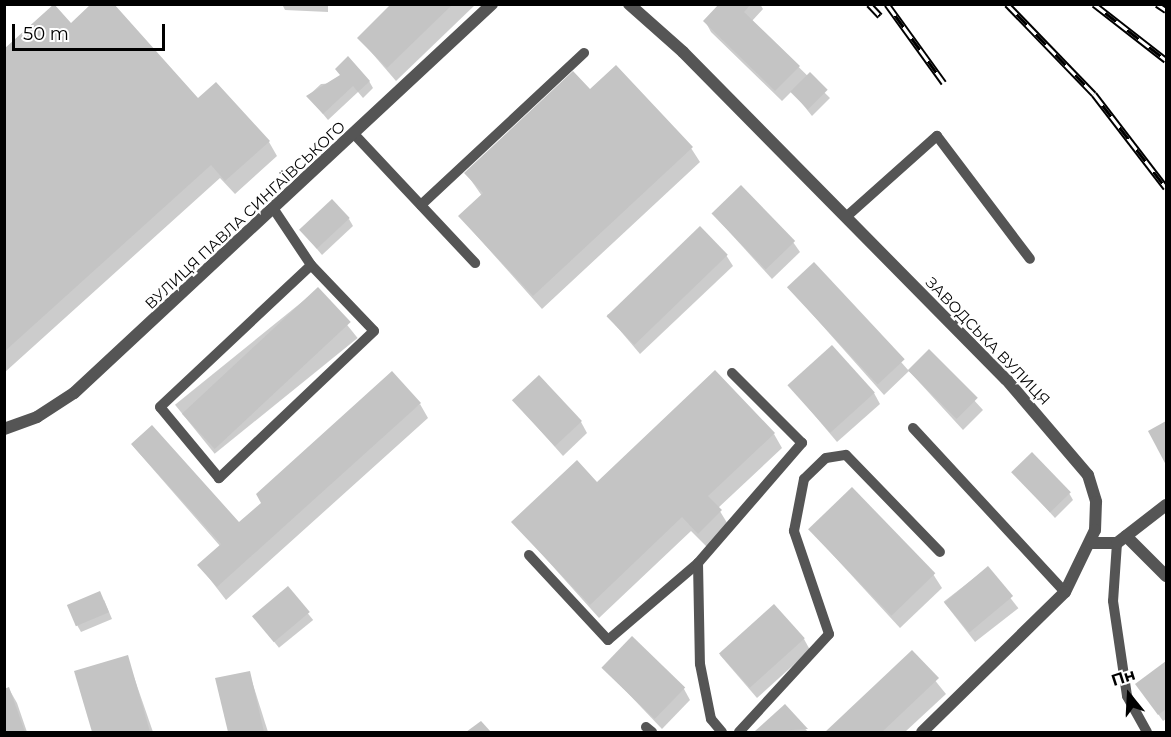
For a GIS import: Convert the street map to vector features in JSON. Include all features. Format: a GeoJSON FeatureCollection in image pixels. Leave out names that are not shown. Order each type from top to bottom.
{"type":"FeatureCollection","features":[{"type":"Feature","properties":{"kind":"street","name":"ВУЛИЦЯ ПАВЛА СИНГАЇВСЬКОГО"},"geometry":{"type":"LineString","coordinates":[[4,429],[37,417],[75,393],[275,211],[492,4]]}},
{"type":"Feature","properties":{"kind":"street","name":"ЗАВОДСЬКА ВУЛИЦЯ"},"geometry":{"type":"LineString","coordinates":[[628,4],[846,218],[1081,464],[1096,502],[1091,543],[1065,592],[922,732]]}},
{"type":"Feature","properties":{"kind":"street"},"geometry":{"type":"LineString","coordinates":[[1091,543],[1121,539],[1167,505]]}},
{"type":"Feature","properties":{"kind":"street"},"geometry":{"type":"LineString","coordinates":[[1121,539],[1167,576]]}},
{"type":"Feature","properties":{"kind":"lane"},"geometry":{"type":"LineString","coordinates":[[421,205],[585,53]]}},
{"type":"Feature","properties":{"kind":"lane"},"geometry":{"type":"LineString","coordinates":[[354,134],[475,263]]}},
{"type":"Feature","properties":{"kind":"lane"},"geometry":{"type":"LineString","coordinates":[[846,218],[937,136],[1030,259]]}},
{"type":"Feature","properties":{"kind":"lane"},"geometry":{"type":"LineString","coordinates":[[275,211],[310,265],[374,331],[219,478],[160,407],[310,265]]}},
{"type":"Feature","properties":{"kind":"lane"},"geometry":{"type":"LineString","coordinates":[[529,555],[608,640],[698,562],[802,443],[732,373]]}},
{"type":"Feature","properties":{"kind":"lane"},"geometry":{"type":"LineString","coordinates":[[914,428],[1065,592]]}},
{"type":"Feature","properties":{"kind":"lane"},"geometry":{"type":"LineString","coordinates":[[740,732],[829,634],[794,531],[804,480],[826,458],[846,455],[940,552]]}},
{"type":"Feature","properties":{"kind":"lane"},"geometry":{"type":"LineString","coordinates":[[1121,539],[1113,601],[1127,696],[1148,732]]}},
{"type":"Feature","properties":{"kind":"lane"},"geometry":{"type":"LineString","coordinates":[[698,562],[700,664],[711,719],[722,732]]}},
{"type":"Feature","properties":{"kind":"building"},"geometry":{"type":"Polygon","coordinates":[[[54,4],[71,23],[91,4],[114,4],[198,98],[216,82],[270,141],[225,181],[211,165],[4,352],[4,49],[54,4]]]}},
{"type":"Feature","properties":{"kind":"building"},"geometry":{"type":"Polygon","coordinates":[[[391,4],[453,4],[387,68],[357,38],[391,4]]]}},
{"type":"Feature","properties":{"kind":"building"},"geometry":{"type":"Polygon","coordinates":[[[719,4],[751,4],[744,12],[800,66],[775,91],[703,21],[719,4]]]}},
{"type":"Feature","properties":{"kind":"building"},"geometry":{"type":"Polygon","coordinates":[[[348,56],[370,81],[358,92],[353,86],[323,114],[306,96],[340,75],[335,69],[348,56]]]}},
{"type":"Feature","properties":{"kind":"building"},"geometry":{"type":"Polygon","coordinates":[[[616,65],[693,147],[533,296],[458,216],[483,193],[464,173],[573,71],[590,89],[616,65]]]}},
{"type":"Feature","properties":{"kind":"building"},"geometry":{"type":"Polygon","coordinates":[[[810,72],[828,90],[808,109],[790,92],[810,72]]]}},
{"type":"Feature","properties":{"kind":"building"},"geometry":{"type":"Polygon","coordinates":[[[741,185],[795,241],[766,270],[712,213],[741,185]]]}},
{"type":"Feature","properties":{"kind":"building"},"geometry":{"type":"Polygon","coordinates":[[[332,199],[350,218],[317,249],[299,230],[332,199]]]}},
{"type":"Feature","properties":{"kind":"building"},"geometry":{"type":"Polygon","coordinates":[[[700,226],[728,255],[634,345],[606,316],[700,226]]]}},
{"type":"Feature","properties":{"kind":"building"},"geometry":{"type":"Polygon","coordinates":[[[814,262],[905,359],[878,385],[787,287],[814,262]]]}},
{"type":"Feature","properties":{"kind":"building"},"geometry":{"type":"Polygon","coordinates":[[[318,287],[351,322],[215,449],[182,414],[318,287]]]}},
{"type":"Feature","properties":{"kind":"building"},"geometry":{"type":"Polygon","coordinates":[[[832,345],[875,393],[830,433],[787,385],[832,345]]]}},
{"type":"Feature","properties":{"kind":"building"},"geometry":{"type":"Polygon","coordinates":[[[929,349],[978,398],[957,419],[908,370],[929,349]]]}},
{"type":"Feature","properties":{"kind":"building"},"geometry":{"type":"Polygon","coordinates":[[[715,370],[775,433],[708,496],[722,510],[698,534],[682,517],[590,605],[511,522],[577,460],[597,482],[715,370]]]}},
{"type":"Feature","properties":{"kind":"building"},"geometry":{"type":"Polygon","coordinates":[[[392,371],[421,403],[217,587],[197,565],[221,544],[131,444],[152,425],[239,522],[261,503],[256,494],[392,371]]]}},
{"type":"Feature","properties":{"kind":"building"},"geometry":{"type":"Polygon","coordinates":[[[539,375],[582,421],[555,446],[512,400],[539,375]]]}},
{"type":"Feature","properties":{"kind":"building"},"geometry":{"type":"Polygon","coordinates":[[[1166,421],[1166,465],[1148,431],[1166,421]]]}},
{"type":"Feature","properties":{"kind":"building"},"geometry":{"type":"Polygon","coordinates":[[[1032,452],[1071,492],[1050,512],[1011,472],[1032,452]]]}},
{"type":"Feature","properties":{"kind":"building"},"geometry":{"type":"Polygon","coordinates":[[[852,487],[935,573],[891,616],[808,529],[852,487]]]}},
{"type":"Feature","properties":{"kind":"building"},"geometry":{"type":"Polygon","coordinates":[[[988,566],[1013,596],[969,633],[944,603],[988,566]]]}},
{"type":"Feature","properties":{"kind":"building"},"geometry":{"type":"Polygon","coordinates":[[[288,586],[310,612],[274,642],[252,616],[288,586]]]}},
{"type":"Feature","properties":{"kind":"building"},"geometry":{"type":"Polygon","coordinates":[[[100,591],[109,612],[76,626],[67,605],[100,591]]]}},
{"type":"Feature","properties":{"kind":"building"},"geometry":{"type":"Polygon","coordinates":[[[774,604],[805,638],[750,688],[719,654],[774,604]]]}},
{"type":"Feature","properties":{"kind":"building"},"geometry":{"type":"Polygon","coordinates":[[[632,636],[685,687],[655,719],[601,668],[632,636]]]}},
{"type":"Feature","properties":{"kind":"building"},"geometry":{"type":"Polygon","coordinates":[[[912,650],[939,678],[882,732],[825,732],[912,650]]]}},
{"type":"Feature","properties":{"kind":"building"},"geometry":{"type":"Polygon","coordinates":[[[128,655],[150,732],[92,732],[74,671],[128,655]]]}},
{"type":"Feature","properties":{"kind":"building"},"geometry":{"type":"Polygon","coordinates":[[[1166,661],[1166,709],[1158,715],[1135,684],[1166,661]]]}},
{"type":"Feature","properties":{"kind":"building"},"geometry":{"type":"Polygon","coordinates":[[[250,671],[264,732],[228,732],[215,678],[250,671]]]}},
{"type":"Feature","properties":{"kind":"building"},"geometry":{"type":"Polygon","coordinates":[[[9,687],[25,732],[4,732],[4,689],[9,687]]]}},
{"type":"Feature","properties":{"kind":"building"},"geometry":{"type":"Polygon","coordinates":[[[785,704],[808,729],[755,731],[785,704]]]}},
{"type":"Feature","properties":{"kind":"building"},"geometry":{"type":"Polygon","coordinates":[[[481,721],[491,732],[466,732],[481,721]]]}},
{"type":"Feature","properties":{"kind":"railway"},"geometry":{"type":"LineString","coordinates":[[869,4],[880,16]]}},
{"type":"Feature","properties":{"kind":"railway"},"geometry":{"type":"LineString","coordinates":[[887,4],[944,83]]}},
{"type":"Feature","properties":{"kind":"railway"},"geometry":{"type":"LineString","coordinates":[[1007,4],[1094,94],[1166,188]]}},
{"type":"Feature","properties":{"kind":"railway"},"geometry":{"type":"LineString","coordinates":[[1094,4],[1166,60]]}},
{"type":"Feature","properties":{"kind":"railway"},"geometry":{"type":"LineString","coordinates":[[1157,4],[1166,10]]}}]}
